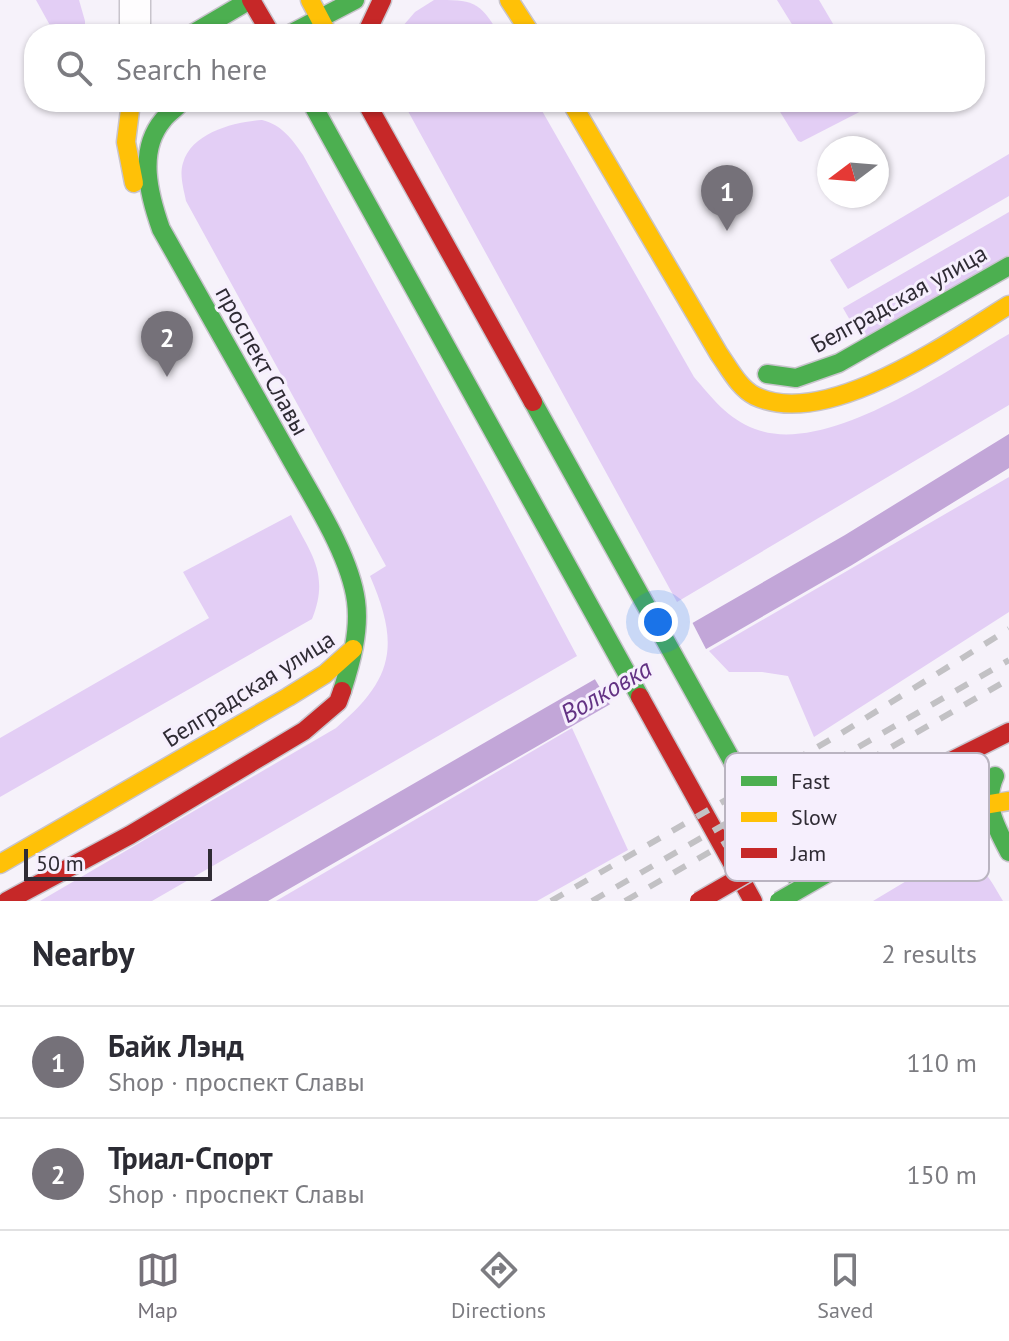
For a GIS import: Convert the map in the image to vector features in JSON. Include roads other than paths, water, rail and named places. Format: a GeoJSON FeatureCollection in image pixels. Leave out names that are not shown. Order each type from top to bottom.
{"type":"FeatureCollection","features":[{"type":"Feature","properties":{"kind":"street"},"geometry":{"type":"LineString","coordinates":[[135,0],[135,24]]}},
{"type":"Feature","properties":{"kind":"street"},"geometry":{"type":"LineString","coordinates":[[208,1],[209,23],[250,0],[265,24]]}},
{"type":"Feature","properties":{"kind":"street"},"geometry":{"type":"LineString","coordinates":[[310,0],[323,24]]}},
{"type":"Feature","properties":{"kind":"street"},"geometry":{"type":"LineString","coordinates":[[326,24],[355,0]]}},
{"type":"Feature","properties":{"kind":"street"},"geometry":{"type":"LineString","coordinates":[[371,24],[382,0]]}},
{"type":"Feature","properties":{"kind":"street"},"geometry":{"type":"LineString","coordinates":[[509,0],[525,24]]}},
{"type":"Feature","properties":{"kind":"street"},"geometry":{"type":"LineString","coordinates":[[128,112],[125,147],[135,187],[149,216],[161,229]]}},
{"type":"Feature","properties":{"kind":"street","name":"проспект Славы"},"geometry":{"type":"LineString","coordinates":[[176,112],[163,120],[149,147],[148,191],[161,229],[342,554],[351,575],[356,601],[353,649]]}},
{"type":"Feature","properties":{"kind":"street"},"geometry":{"type":"LineString","coordinates":[[313,112],[322,121],[725,850]]}},
{"type":"Feature","properties":{"kind":"street"},"geometry":{"type":"LineString","coordinates":[[372,112],[728,753]]}},
{"type":"Feature","properties":{"kind":"street"},"geometry":{"type":"LineString","coordinates":[[577,112],[719,354],[738,380],[756,396],[779,404],[810,403],[867,387],[1009,305]]}},
{"type":"Feature","properties":{"kind":"street","name":"Белградская улица"},"geometry":{"type":"LineString","coordinates":[[719,354],[772,375],[796,378],[819,372],[858,353],[1009,266]]}},
{"type":"Feature","properties":{"kind":"street","name":"Белградская улица"},"geometry":{"type":"LineString","coordinates":[[0,864],[288,697],[325,674],[353,649]]}},
{"type":"Feature","properties":{"kind":"street","name":"Белградская улица"},"geometry":{"type":"LineString","coordinates":[[7,901],[143,827],[304,731],[338,702],[353,649]]}},
{"type":"Feature","properties":{"kind":"street"},"geometry":{"type":"LineString","coordinates":[[967,753],[1009,732]]}},
{"type":"Feature","properties":{"kind":"street"},"geometry":{"type":"LineString","coordinates":[[1009,764],[991,782],[989,804],[1009,852]]}},
{"type":"Feature","properties":{"kind":"street"},"geometry":{"type":"LineString","coordinates":[[989,804],[1009,801]]}},
{"type":"Feature","properties":{"kind":"street"},"geometry":{"type":"LineString","coordinates":[[699,901],[734,881]]}},
{"type":"Feature","properties":{"kind":"street"},"geometry":{"type":"LineString","coordinates":[[742,881],[753,901]]}},
{"type":"Feature","properties":{"kind":"street"},"geometry":{"type":"LineString","coordinates":[[798,881],[809,901]]}},
{"type":"Feature","properties":{"kind":"street"},"geometry":{"type":"LineString","coordinates":[[779,901],[814,881]]}},
{"type":"Feature","properties":{"kind":"water","name":"Волковка"},"geometry":{"type":"Polygon","coordinates":[[[1009,434],[1009,468],[852,565],[268,901],[210,901],[845,535],[1009,434]]]}},
{"type":"Feature","properties":{"kind":"railway"},"geometry":{"type":"LineString","coordinates":[[807,753],[1009,629]]}},
{"type":"Feature","properties":{"kind":"railway"},"geometry":{"type":"LineString","coordinates":[[848,753],[1009,660]]}},
{"type":"Feature","properties":{"kind":"railway"},"geometry":{"type":"LineString","coordinates":[[881,753],[1009,679]]}},
{"type":"Feature","properties":{"kind":"railway"},"geometry":{"type":"LineString","coordinates":[[551,901],[725,800]]}},
{"type":"Feature","properties":{"kind":"railway"},"geometry":{"type":"LineString","coordinates":[[592,901],[725,824]]}},
{"type":"Feature","properties":{"kind":"railway"},"geometry":{"type":"LineString","coordinates":[[625,901],[725,843]]}},
{"type":"Feature","properties":{"kind":"place","name":"Байк Лэнд"},"geometry":{"type":"Point","coordinates":[727,231]}},
{"type":"Feature","properties":{"kind":"place","name":"Триал-Спорт"},"geometry":{"type":"Point","coordinates":[167,377]}}]}
